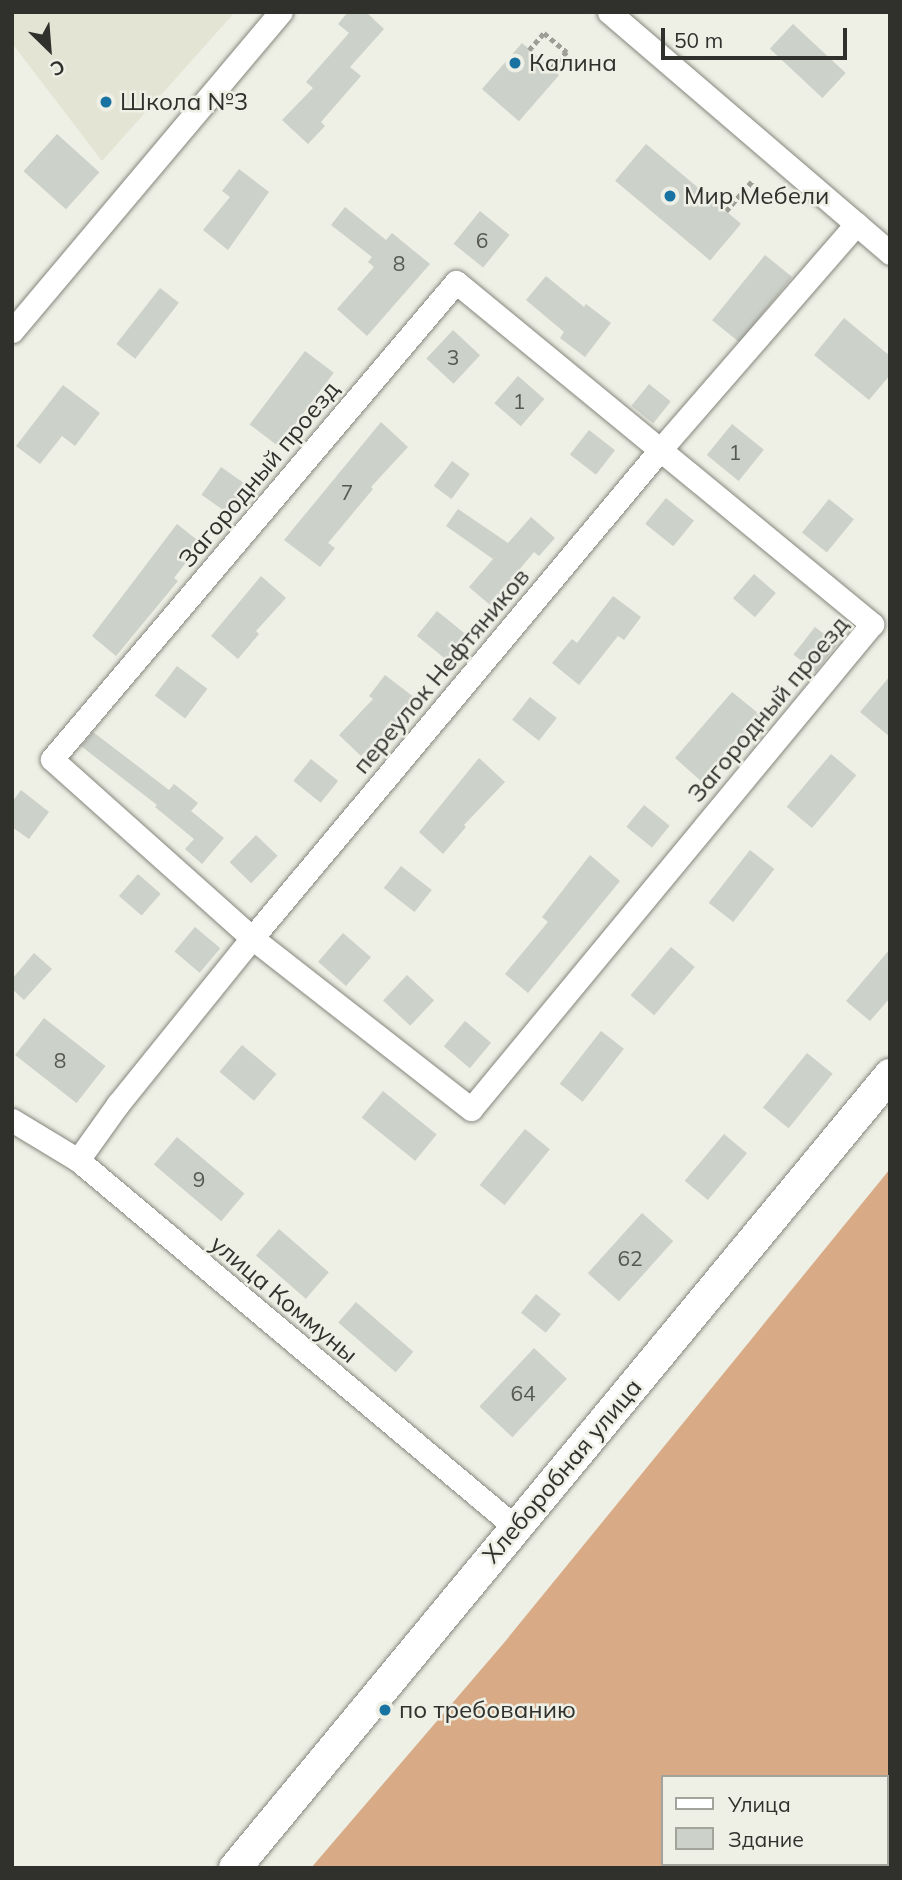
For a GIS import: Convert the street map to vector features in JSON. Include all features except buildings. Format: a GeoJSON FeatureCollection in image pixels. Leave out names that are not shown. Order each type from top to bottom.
{"type":"FeatureCollection","features":[{"type":"Feature","properties":{"kind":"main road","name":"Хлеборобная улица"},"geometry":{"type":"LineString","coordinates":[[235,1868],[890,1075]]}},
{"type":"Feature","properties":{"kind":"street"},"geometry":{"type":"LineString","coordinates":[[12,331],[281,12]]}},
{"type":"Feature","properties":{"kind":"street"},"geometry":{"type":"LineString","coordinates":[[609,12],[890,253]]}},
{"type":"Feature","properties":{"kind":"street","name":"переулок Нефтяников"},"geometry":{"type":"LineString","coordinates":[[78,1160],[118,1104],[251,937],[659,451],[856,224]]}},
{"type":"Feature","properties":{"kind":"street","name":"Загородный проезд"},"geometry":{"type":"LineString","coordinates":[[456,282],[872,624],[471,1109],[251,937],[52,759],[456,282]]}},
{"type":"Feature","properties":{"kind":"street","name":"улица Коммуны"},"geometry":{"type":"LineString","coordinates":[[12,1120],[78,1160],[515,1527]]}},
{"type":"Feature","properties":{"kind":"path"},"geometry":{"type":"LineString","coordinates":[[530,50],[544,33],[567,52],[551,69]]}},
{"type":"Feature","properties":{"kind":"path"},"geometry":{"type":"LineString","coordinates":[[726,211],[752,180]]}},
{"type":"Feature","properties":{"kind":"shaded area","name":"Школа №3"},"geometry":{"type":"Polygon","coordinates":[[[12,12],[235,12],[102,161],[12,43],[12,12]]]}},
{"type":"Feature","properties":{"kind":"shaded area"},"geometry":{"type":"Polygon","coordinates":[[[890,1169],[890,1868],[311,1868],[503,1644],[890,1169]]]}},
{"type":"Feature","properties":{"kind":"place","name":"Калина"},"geometry":{"type":"Point","coordinates":[515,63]}},
{"type":"Feature","properties":{"kind":"place","name":"Школа №3"},"geometry":{"type":"Point","coordinates":[106,102]}},
{"type":"Feature","properties":{"kind":"place","name":"Мир Мебели"},"geometry":{"type":"Point","coordinates":[670,196]}},
{"type":"Feature","properties":{"kind":"place","name":"по требованию"},"geometry":{"type":"Point","coordinates":[385,1710]}}]}
